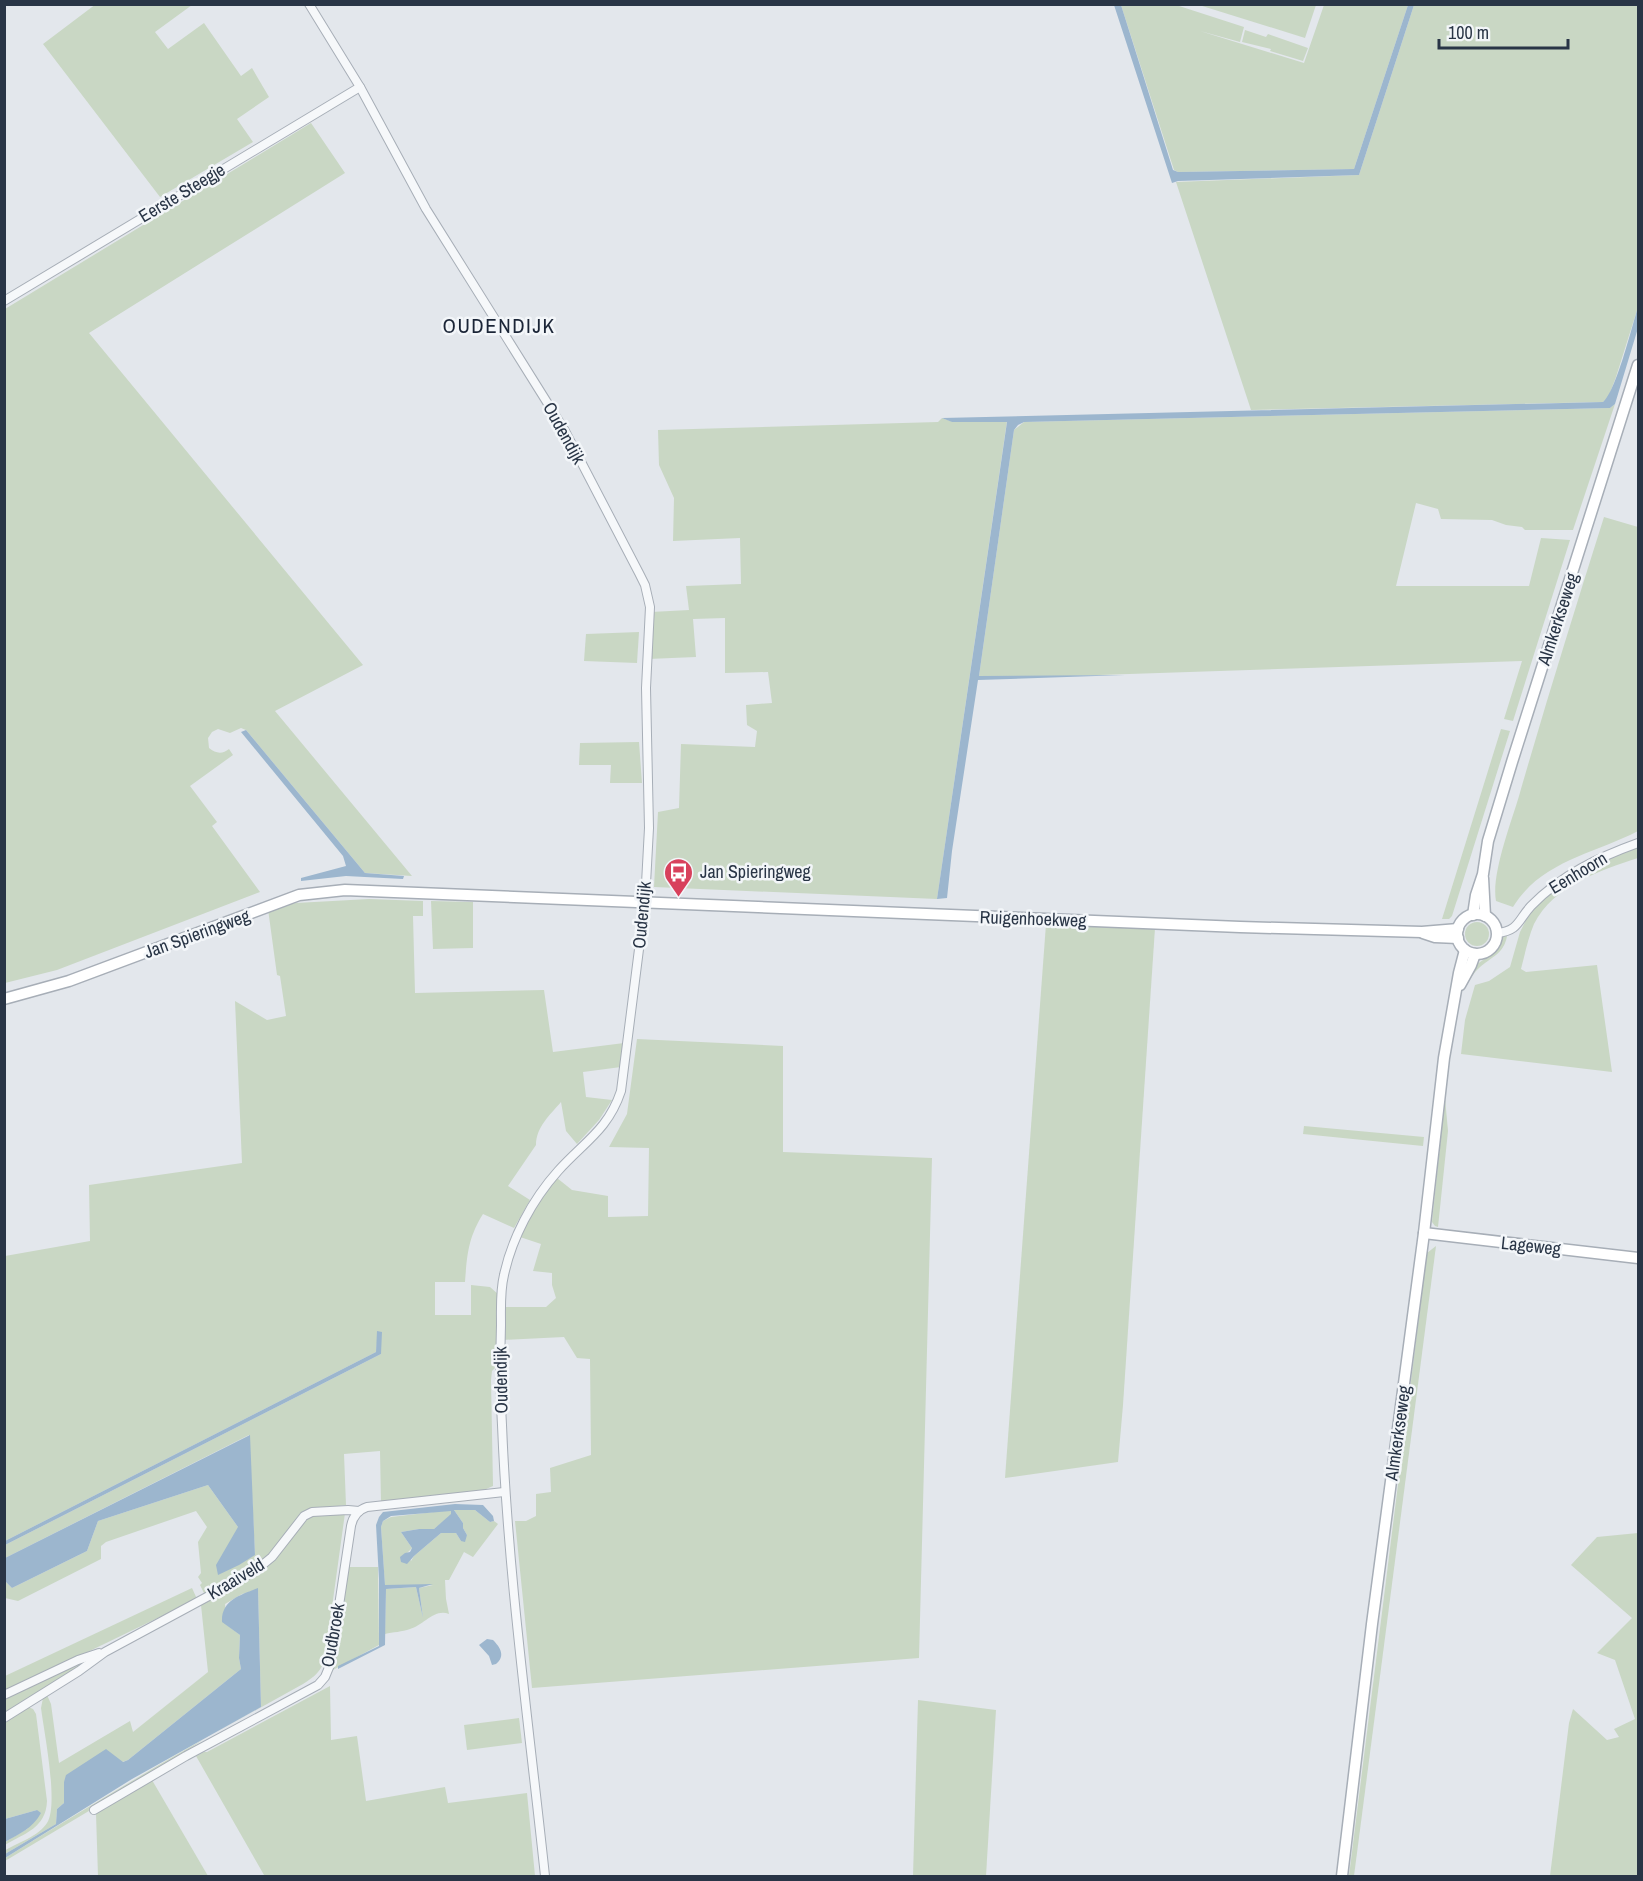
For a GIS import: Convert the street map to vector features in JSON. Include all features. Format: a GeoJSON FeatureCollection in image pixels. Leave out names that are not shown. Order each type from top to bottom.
{"type":"FeatureCollection","features":[{"type":"Feature","properties":{"kind":"street","name":"Oudendijk"},"geometry":{"type":"LineString","coordinates":[[309,4],[360,87],[426,209],[565,431],[645,585],[650,607],[646,688],[649,828],[645,902],[626,1068],[616,1107],[607,1122],[558,1171],[534,1202],[516,1239],[504,1275],[501,1299],[499,1354],[504,1492],[545,1876]]}},
{"type":"Feature","properties":{"kind":"street","name":"Eerste Steegje"},"geometry":{"type":"LineString","coordinates":[[4,301],[360,87]]}},
{"type":"Feature","properties":{"kind":"street","name":"Almkerkseweg"},"geometry":{"type":"LineString","coordinates":[[1473,915],[1488,841],[1638,365]]}},
{"type":"Feature","properties":{"kind":"street","name":"Eenhoorn"},"geometry":{"type":"LineString","coordinates":[[1497,933],[1509,932],[1529,908],[1558,882],[1609,853],[1638,843]]}},
{"type":"Feature","properties":{"kind":"street","name":"Almkerkseweg"},"geometry":{"type":"LineString","coordinates":[[1483,874],[1485,916]]}},
{"type":"Feature","properties":{"kind":"street","name":"Jan Spieringweg"},"geometry":{"type":"LineString","coordinates":[[4,999],[69,981],[299,895],[345,890],[645,902]]}},
{"type":"Feature","properties":{"kind":"street","name":"Ruigenhoekweg"},"geometry":{"type":"LineString","coordinates":[[645,902],[1422,932],[1435,937],[1458,934]]}},
{"type":"Feature","properties":{"kind":"street"},"geometry":{"type":"LineString","coordinates":[[1473,915],[1485,916],[1494,923],[1497,933],[1493,946],[1482,954],[1470,952],[1458,934],[1467,918],[1473,915]]}},
{"type":"Feature","properties":{"kind":"street","name":"Almkerkseweg"},"geometry":{"type":"LineString","coordinates":[[1342,1876],[1357,1766],[1372,1624],[1424,1233],[1444,1058],[1457,991],[1471,965],[1470,952]]}},
{"type":"Feature","properties":{"kind":"street","name":"Lageweg"},"geometry":{"type":"LineString","coordinates":[[1424,1233],[1638,1258]]}},
{"type":"Feature","properties":{"kind":"street"},"geometry":{"type":"LineString","coordinates":[[359,1511],[367,1508],[504,1492]]}},
{"type":"Feature","properties":{"kind":"street","name":"Kraaiveld"},"geometry":{"type":"LineString","coordinates":[[4,1718],[105,1652],[255,1571],[272,1557],[304,1516],[312,1512],[348,1509],[359,1511]]}},
{"type":"Feature","properties":{"kind":"street","name":"Oudbroek"},"geometry":{"type":"LineString","coordinates":[[94,1810],[186,1756],[318,1686],[326,1677],[330,1665],[351,1526],[353,1518],[359,1511]]}},
{"type":"Feature","properties":{"kind":"street","name":"Kraaiveld"},"geometry":{"type":"LineString","coordinates":[[4,1695],[78,1660],[105,1652]]}},
{"type":"Feature","properties":{"kind":"green space"},"geometry":{"type":"Polygon","coordinates":[[[96,4],[192,5],[155,32],[168,49],[204,23],[241,76],[252,68],[269,97],[237,119],[253,142],[160,197],[43,44],[96,4]]]}},
{"type":"Feature","properties":{"kind":"green space"},"geometry":{"type":"Polygon","coordinates":[[[1316,4],[1305,38],[1199,5],[1316,4]]]}},
{"type":"Feature","properties":{"kind":"green space"},"geometry":{"type":"Polygon","coordinates":[[[1121,5],[1176,5],[1244,27],[1240,42],[1200,31],[1304,63],[1324,5],[1408,5],[1354,169],[1178,172],[1174,170],[1121,5]]]}},
{"type":"Feature","properties":{"kind":"green space"},"geometry":{"type":"Polygon","coordinates":[[[1414,5],[1638,5],[1638,307],[1616,377],[1608,398],[1603,402],[1251,410],[1176,182],[1359,175],[1414,5]]]}},
{"type":"Feature","properties":{"kind":"green space"},"geometry":{"type":"Polygon","coordinates":[[[1245,30],[1266,37],[1268,34],[1308,48],[1303,61],[1270,51],[1271,49],[1242,42],[1245,30]]]}},
{"type":"Feature","properties":{"kind":"green space"},"geometry":{"type":"Polygon","coordinates":[[[311,123],[345,173],[89,333],[363,665],[275,711],[412,876],[365,873],[246,730],[241,728],[230,733],[218,729],[208,738],[209,748],[219,753],[229,749],[233,755],[190,786],[217,822],[212,826],[260,892],[57,970],[5,983],[5,309],[311,123]]]}},
{"type":"Feature","properties":{"kind":"green space"},"geometry":{"type":"Polygon","coordinates":[[[1615,404],[1573,530],[1525,530],[1522,527],[1492,520],[1441,519],[1438,509],[1416,503],[1396,586],[1529,586],[1541,538],[1570,540],[1513,721],[1504,719],[1522,661],[1039,677],[979,676],[1014,430],[1024,422],[1610,408],[1615,404]]]}},
{"type":"Feature","properties":{"kind":"green space"},"geometry":{"type":"Polygon","coordinates":[[[942,418],[953,422],[1007,421],[937,899],[654,887],[658,812],[679,808],[681,744],[755,747],[757,731],[747,725],[746,705],[772,703],[768,672],[725,673],[725,618],[693,619],[696,657],[648,659],[651,612],[689,610],[686,586],[741,584],[740,538],[673,541],[674,498],[659,465],[658,430],[938,422],[942,418]]]}},
{"type":"Feature","properties":{"kind":"green space"},"geometry":{"type":"Polygon","coordinates":[[[1604,517],[1638,527],[1638,831],[1553,869],[1525,891],[1513,907],[1496,901],[1496,877],[1499,863],[1604,517]]]}},
{"type":"Feature","properties":{"kind":"green space"},"geometry":{"type":"Polygon","coordinates":[[[639,632],[637,663],[584,661],[586,634],[639,632]]]}},
{"type":"Feature","properties":{"kind":"green space"},"geometry":{"type":"Polygon","coordinates":[[[1501,729],[1510,731],[1452,916],[1449,919],[1442,919],[1501,729]]]}},
{"type":"Feature","properties":{"kind":"green space"},"geometry":{"type":"Polygon","coordinates":[[[639,742],[642,783],[610,783],[611,765],[579,765],[580,743],[639,742]]]}},
{"type":"Feature","properties":{"kind":"green space"},"geometry":{"type":"Polygon","coordinates":[[[1638,844],[1638,858],[1579,881],[1553,899],[1534,924],[1521,969],[1526,972],[1597,965],[1612,1072],[1461,1054],[1465,1020],[1475,985],[1489,981],[1510,967],[1520,932],[1542,899],[1578,873],[1638,844]]]}},
{"type":"Feature","properties":{"kind":"green space"},"geometry":{"type":"Polygon","coordinates":[[[369,899],[423,901],[423,916],[413,916],[415,993],[544,990],[553,1052],[624,1043],[621,1067],[583,1072],[586,1097],[612,1100],[599,1120],[577,1144],[566,1131],[561,1102],[541,1127],[536,1145],[508,1186],[530,1200],[514,1228],[483,1214],[469,1247],[465,1282],[435,1282],[435,1315],[471,1315],[471,1285],[490,1287],[498,1294],[496,1367],[492,1371],[491,1380],[493,1486],[484,1490],[381,1503],[380,1451],[344,1454],[346,1505],[312,1510],[256,1567],[205,1595],[198,1577],[201,1573],[198,1542],[207,1527],[196,1511],[106,1542],[101,1546],[101,1559],[18,1601],[5,1598],[5,1581],[12,1588],[87,1551],[98,1521],[208,1485],[255,1555],[249,1435],[5,1558],[5,1545],[381,1354],[378,1333],[376,1352],[5,1541],[5,1256],[90,1241],[89,1185],[242,1163],[235,1001],[267,1020],[286,1016],[280,976],[277,975],[268,909],[296,903],[369,899]]]}},
{"type":"Feature","properties":{"kind":"green space"},"geometry":{"type":"Polygon","coordinates":[[[431,901],[473,902],[473,948],[433,949],[431,901]]]}},
{"type":"Feature","properties":{"kind":"green space"},"geometry":{"type":"Polygon","coordinates":[[[1477,922],[1485,926],[1489,934],[1485,942],[1477,946],[1469,942],[1465,934],[1469,926],[1477,922]]]}},
{"type":"Feature","properties":{"kind":"green space"},"geometry":{"type":"Polygon","coordinates":[[[1046,924],[1155,928],[1123,1405],[1118,1462],[1005,1478],[1046,924]]]}},
{"type":"Feature","properties":{"kind":"green space"},"geometry":{"type":"Polygon","coordinates":[[[1507,936],[1500,951],[1477,970],[1467,983],[1473,967],[1493,953],[1501,937],[1507,936]]]}},
{"type":"Feature","properties":{"kind":"green space"},"geometry":{"type":"Polygon","coordinates":[[[637,1039],[783,1046],[783,1152],[932,1158],[919,1658],[532,1688],[515,1521],[526,1521],[536,1516],[536,1494],[551,1492],[550,1468],[591,1455],[590,1359],[577,1358],[564,1337],[502,1340],[504,1307],[546,1307],[556,1298],[552,1285],[552,1273],[533,1271],[541,1244],[520,1237],[535,1207],[557,1178],[572,1190],[608,1196],[608,1217],[648,1216],[649,1148],[609,1147],[627,1114],[637,1039]]]}},
{"type":"Feature","properties":{"kind":"green space"},"geometry":{"type":"Polygon","coordinates":[[[1445,1098],[1448,1131],[1438,1227],[1432,1222],[1445,1098]]]}},
{"type":"Feature","properties":{"kind":"green space"},"geometry":{"type":"Polygon","coordinates":[[[1304,1126],[1424,1137],[1423,1146],[1303,1134],[1304,1126]]]}},
{"type":"Feature","properties":{"kind":"green space"},"geometry":{"type":"Polygon","coordinates":[[[1436,1246],[1354,1876],[1349,1876],[1427,1253],[1436,1246]]]}},
{"type":"Feature","properties":{"kind":"green space"},"geometry":{"type":"Polygon","coordinates":[[[451,1510],[451,1515],[434,1529],[401,1532],[412,1548],[407,1553],[411,1561],[441,1533],[456,1533],[461,1541],[467,1535],[463,1523],[454,1510],[475,1510],[490,1522],[494,1521],[498,1524],[473,1557],[464,1552],[449,1580],[445,1580],[449,1614],[438,1613],[415,1627],[385,1634],[386,1589],[416,1587],[423,1618],[419,1588],[433,1585],[385,1586],[381,1527],[383,1521],[391,1517],[451,1510]]]}},
{"type":"Feature","properties":{"kind":"green space"},"geometry":{"type":"Polygon","coordinates":[[[345,1513],[322,1667],[303,1684],[208,1737],[261,1707],[258,1589],[242,1594],[225,1604],[227,1625],[240,1635],[241,1669],[128,1760],[64,1782],[64,1803],[57,1809],[56,1824],[5,1854],[4,1851],[39,1832],[47,1823],[50,1814],[52,1801],[41,1708],[43,1698],[47,1695],[51,1704],[59,1763],[130,1721],[133,1732],[208,1672],[201,1605],[238,1587],[265,1567],[308,1518],[345,1513]]]}},
{"type":"Feature","properties":{"kind":"green space"},"geometry":{"type":"Polygon","coordinates":[[[1638,1533],[1638,1876],[1550,1876],[1569,1723],[1573,1709],[1607,1740],[1619,1737],[1614,1729],[1635,1719],[1615,1660],[1597,1653],[1632,1618],[1571,1565],[1597,1537],[1638,1533]]]}},
{"type":"Feature","properties":{"kind":"green space"},"geometry":{"type":"Polygon","coordinates":[[[347,1567],[378,1567],[379,1645],[333,1670],[332,1667],[347,1567]]]}},
{"type":"Feature","properties":{"kind":"green space"},"geometry":{"type":"Polygon","coordinates":[[[192,1588],[197,1599],[5,1692],[5,1676],[192,1588]]]}},
{"type":"Feature","properties":{"kind":"green space"},"geometry":{"type":"Polygon","coordinates":[[[82,1662],[83,1664],[5,1713],[5,1699],[82,1662]]]}},
{"type":"Feature","properties":{"kind":"green space"},"geometry":{"type":"Polygon","coordinates":[[[330,1686],[331,1740],[357,1736],[366,1801],[445,1787],[448,1803],[527,1793],[535,1876],[262,1876],[264,1875],[196,1756],[330,1686]]]}},
{"type":"Feature","properties":{"kind":"green space"},"geometry":{"type":"Polygon","coordinates":[[[918,1700],[996,1710],[986,1876],[913,1876],[918,1700]]]}},
{"type":"Feature","properties":{"kind":"green space"},"geometry":{"type":"Polygon","coordinates":[[[28,1707],[36,1714],[47,1801],[46,1810],[39,1824],[5,1845],[5,1842],[27,1829],[37,1810],[5,1819],[5,1720],[28,1707]]]}},
{"type":"Feature","properties":{"kind":"green space"},"geometry":{"type":"Polygon","coordinates":[[[519,1718],[522,1743],[467,1750],[464,1725],[519,1718]]]}},
{"type":"Feature","properties":{"kind":"green space"},"geometry":{"type":"Polygon","coordinates":[[[204,1739],[161,1768],[5,1861],[5,1858],[204,1739]]]}},
{"type":"Feature","properties":{"kind":"green space"},"geometry":{"type":"Polygon","coordinates":[[[152,1780],[208,1876],[98,1876],[96,1814],[152,1780]]]}},
{"type":"Feature","properties":{"kind":"water"},"geometry":{"type":"Polygon","coordinates":[[[1114,5],[1121,5],[1173,170],[1178,172],[1354,169],[1408,5],[1414,5],[1359,175],[1172,183],[1114,5]]]}},
{"type":"Feature","properties":{"kind":"water"},"geometry":{"type":"Polygon","coordinates":[[[1638,307],[1638,328],[1615,404],[1610,408],[1024,422],[1018,425],[1014,430],[979,676],[1125,675],[978,680],[947,898],[937,899],[1007,422],[952,422],[942,418],[1603,402],[1618,373],[1638,307]]]}},
{"type":"Feature","properties":{"kind":"water"},"geometry":{"type":"Polygon","coordinates":[[[246,730],[365,873],[404,876],[403,879],[346,876],[301,881],[301,878],[346,866],[343,856],[241,732],[246,730]]]}},
{"type":"Feature","properties":{"kind":"water"},"geometry":{"type":"Polygon","coordinates":[[[377,1331],[382,1332],[381,1354],[5,1545],[5,1541],[376,1352],[377,1331]]]}},
{"type":"Feature","properties":{"kind":"water"},"geometry":{"type":"Polygon","coordinates":[[[250,1435],[255,1555],[239,1565],[218,1575],[216,1565],[238,1527],[208,1485],[98,1521],[87,1551],[12,1588],[5,1581],[5,1558],[250,1435]]]}},
{"type":"Feature","properties":{"kind":"water"},"geometry":{"type":"Polygon","coordinates":[[[455,1504],[483,1505],[493,1516],[494,1521],[490,1522],[475,1510],[454,1510],[463,1523],[467,1535],[465,1542],[461,1541],[456,1533],[441,1533],[407,1564],[401,1562],[400,1557],[410,1552],[412,1548],[401,1532],[434,1529],[451,1514],[451,1511],[391,1516],[383,1521],[381,1527],[385,1585],[433,1584],[419,1588],[423,1618],[416,1587],[386,1589],[385,1645],[338,1669],[338,1666],[379,1646],[376,1525],[379,1517],[383,1512],[455,1504]]]}},
{"type":"Feature","properties":{"kind":"water"},"geometry":{"type":"Polygon","coordinates":[[[258,1588],[261,1707],[132,1779],[5,1858],[5,1854],[56,1824],[57,1809],[64,1803],[66,1775],[106,1749],[123,1762],[128,1760],[241,1669],[240,1635],[222,1622],[223,1615],[228,1603],[233,1599],[258,1588]]]}},
{"type":"Feature","properties":{"kind":"water"},"geometry":{"type":"Polygon","coordinates":[[[487,1639],[493,1640],[501,1652],[501,1658],[496,1664],[492,1665],[489,1656],[479,1645],[487,1639]]]}},
{"type":"Feature","properties":{"kind":"water"},"geometry":{"type":"Polygon","coordinates":[[[37,1810],[41,1813],[34,1823],[5,1842],[5,1819],[37,1810]]]}},
{"type":"Feature","properties":{"kind":"place","name":"Jan Spieringweg"},"geometry":{"type":"Point","coordinates":[679,898]}},
{"type":"Feature","properties":{"kind":"district","name":"OUDENDIJK"},"geometry":{"type":"Point","coordinates":[499,326]}}]}
